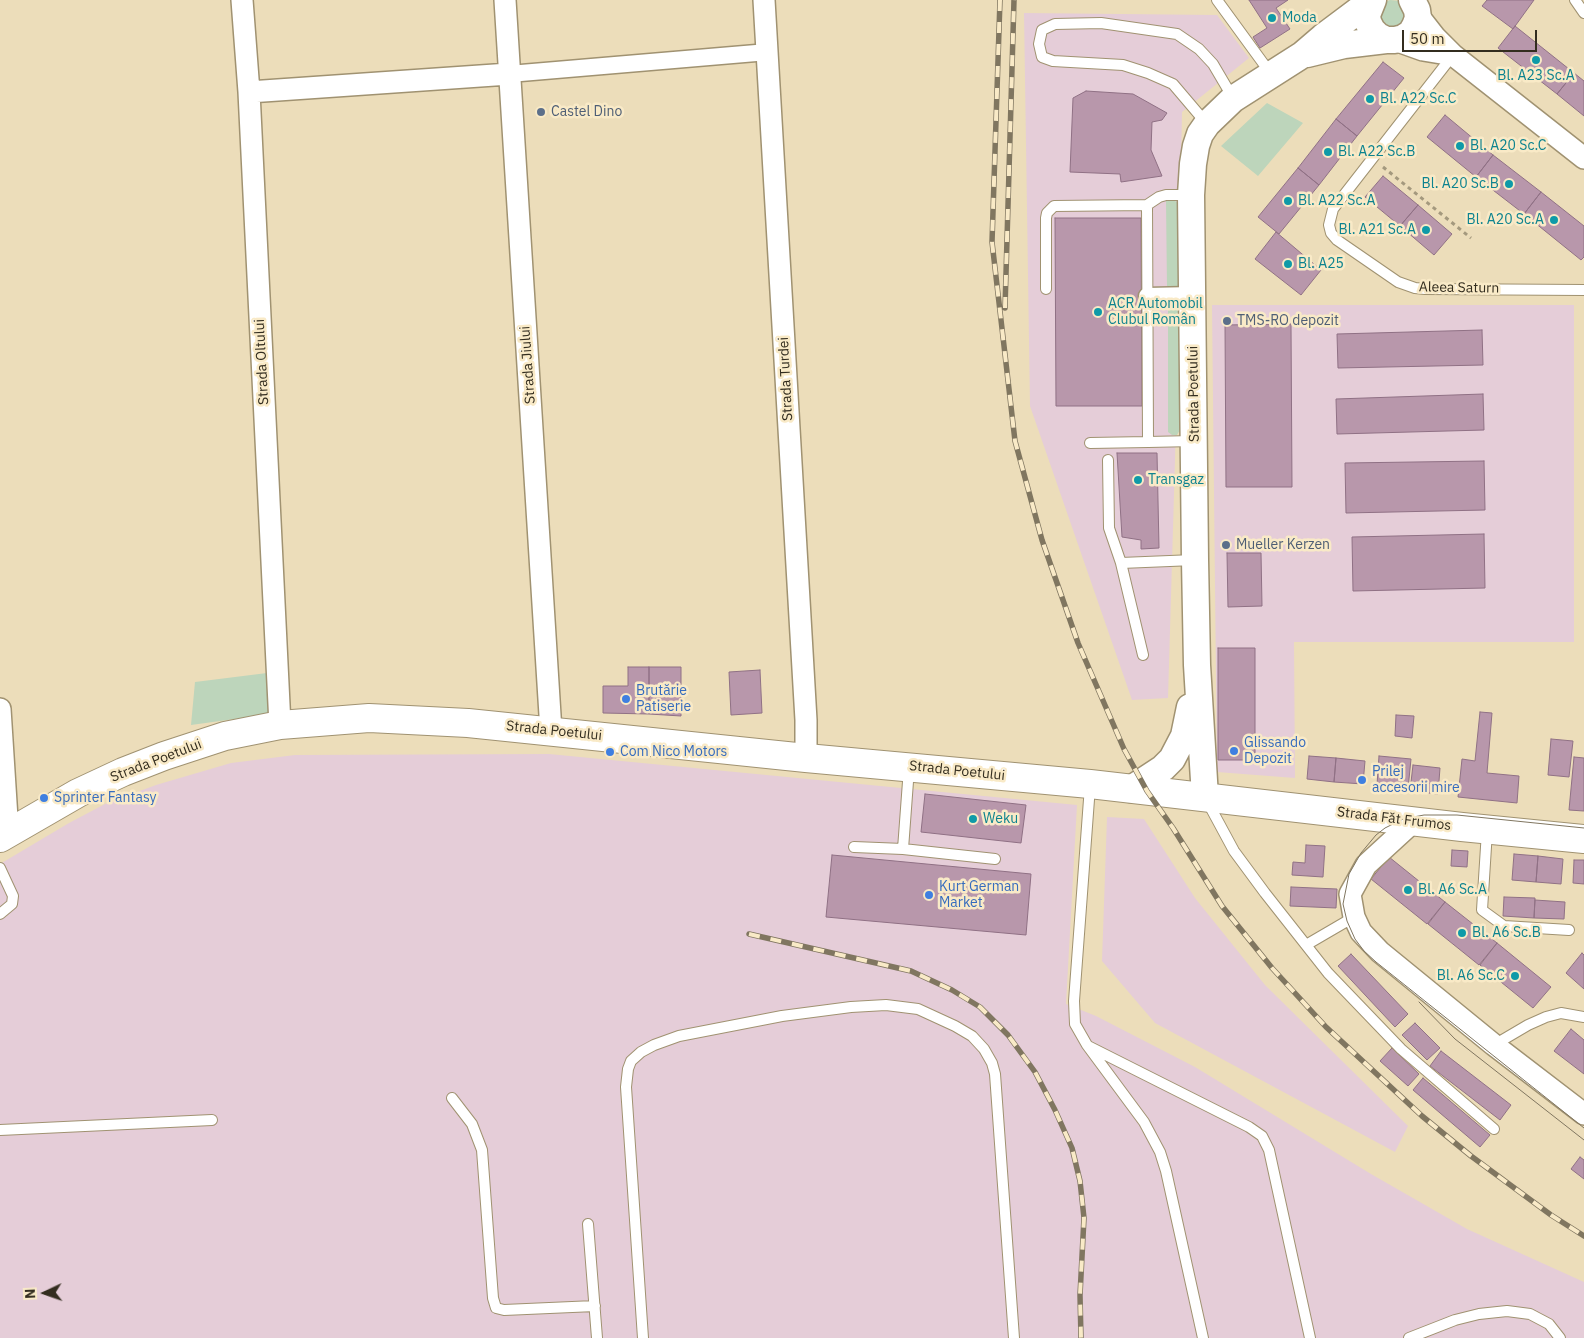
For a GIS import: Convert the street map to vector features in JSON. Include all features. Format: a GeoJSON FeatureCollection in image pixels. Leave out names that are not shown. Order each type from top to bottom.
{"type":"FeatureCollection","features":[{"type":"Feature","properties":{"kind":"main road","name":"Strada Poetului"},"geometry":{"type":"LineString","coordinates":[[4,836],[78,793],[123,772],[225,736],[280,725],[369,718],[458,722],[1205,797]]}},
{"type":"Feature","properties":{"kind":"main road","name":"Strada Făt Frumos"},"geometry":{"type":"LineString","coordinates":[[1205,797],[1487,830],[1584,839]]}},
{"type":"Feature","properties":{"kind":"street","name":"Strada Oltului"},"geometry":{"type":"LineString","coordinates":[[242,0],[249,92],[280,725]]}},
{"type":"Feature","properties":{"kind":"street","name":"Strada Jiului"},"geometry":{"type":"LineString","coordinates":[[505,0],[551,731]]}},
{"type":"Feature","properties":{"kind":"street","name":"Strada Turdei"},"geometry":{"type":"LineString","coordinates":[[764,0],[806,720],[806,758]]}},
{"type":"Feature","properties":{"kind":"street","name":"Strada Poetului"},"geometry":{"type":"LineString","coordinates":[[1372,1],[1367,15],[1368,22],[1378,36],[1391,40]]}},
{"type":"Feature","properties":{"kind":"street","name":"Strada Poetului"},"geometry":{"type":"LineString","coordinates":[[1205,797],[1197,665],[1195,560],[1191,195],[1196,146],[1200,134],[1207,124],[1233,99],[1302,55],[1372,1]]}},
{"type":"Feature","properties":{"kind":"street"},"geometry":{"type":"LineString","coordinates":[[1417,6],[1435,37],[1453,56],[1584,158]]}},
{"type":"Feature","properties":{"kind":"street","name":"Strada Poetului"},"geometry":{"type":"LineString","coordinates":[[1302,55],[1344,45],[1403,38],[1415,26],[1417,6]]}},
{"type":"Feature","properties":{"kind":"street"},"geometry":{"type":"LineString","coordinates":[[1391,40],[1423,50],[1453,56]]}},
{"type":"Feature","properties":{"kind":"street"},"geometry":{"type":"LineString","coordinates":[[249,92],[510,74],[768,52]]}},
{"type":"Feature","properties":{"kind":"street"},"geometry":{"type":"LineString","coordinates":[[1147,296],[1193,295]]}},
{"type":"Feature","properties":{"kind":"street","name":"Strada Poetului"},"geometry":{"type":"LineString","coordinates":[[1131,789],[1164,768],[1180,745],[1189,712],[1197,665]]}},
{"type":"Feature","properties":{"kind":"street"},"geometry":{"type":"LineString","coordinates":[[0,709],[4,836]]}},
{"type":"Feature","properties":{"kind":"street"},"geometry":{"type":"LineString","coordinates":[[1414,821],[1366,865],[1350,894],[1354,917],[1361,932],[1380,952],[1494,1045],[1584,1114]]}},
{"type":"Feature","properties":{"kind":"lane"},"geometry":{"type":"LineString","coordinates":[[1218,0],[1272,74]]}},
{"type":"Feature","properties":{"kind":"lane"},"geometry":{"type":"LineString","coordinates":[[1575,0],[1584,13]]}},
{"type":"Feature","properties":{"kind":"lane"},"geometry":{"type":"LineString","coordinates":[[1207,124],[1173,84],[1148,73],[1123,65],[1053,61],[1042,57],[1039,44],[1042,30],[1055,24],[1101,23],[1177,34],[1199,49],[1213,64],[1233,99]]}},
{"type":"Feature","properties":{"kind":"lane","name":"Aleea Saturn"},"geometry":{"type":"LineString","coordinates":[[1453,56],[1333,209],[1329,225],[1331,233],[1337,240],[1398,282],[1425,289],[1584,290]]}},
{"type":"Feature","properties":{"kind":"lane"},"geometry":{"type":"LineString","coordinates":[[1046,289],[1046,218],[1050,209],[1059,205],[1147,205],[1166,195],[1191,195]]}},
{"type":"Feature","properties":{"kind":"lane"},"geometry":{"type":"LineString","coordinates":[[1147,205],[1148,442]]}},
{"type":"Feature","properties":{"kind":"lane"},"geometry":{"type":"LineString","coordinates":[[1090,443],[1194,441]]}},
{"type":"Feature","properties":{"kind":"lane"},"geometry":{"type":"LineString","coordinates":[[1108,460],[1109,528],[1121,563],[1143,655]]}},
{"type":"Feature","properties":{"kind":"lane"},"geometry":{"type":"LineString","coordinates":[[1121,563],[1195,560]]}},
{"type":"Feature","properties":{"kind":"lane"},"geometry":{"type":"LineString","coordinates":[[903,850],[909,767]]}},
{"type":"Feature","properties":{"kind":"lane"},"geometry":{"type":"LineString","coordinates":[[1090,784],[1074,1001],[1075,1024],[1086,1045],[1144,1122],[1160,1152],[1166,1171],[1203,1338]]}},
{"type":"Feature","properties":{"kind":"lane"},"geometry":{"type":"LineString","coordinates":[[1205,797],[1234,851],[1328,973],[1401,1049],[1494,1129]]}},
{"type":"Feature","properties":{"kind":"lane"},"geometry":{"type":"LineString","coordinates":[[1487,830],[1482,910],[1504,926],[1569,930]]}},
{"type":"Feature","properties":{"kind":"lane"},"geometry":{"type":"LineString","coordinates":[[854,847],[995,859]]}},
{"type":"Feature","properties":{"kind":"lane"},"geometry":{"type":"LineString","coordinates":[[0,868],[13,896],[12,904],[0,914]]}},
{"type":"Feature","properties":{"kind":"lane"},"geometry":{"type":"LineString","coordinates":[[1306,944],[1354,917]]}},
{"type":"Feature","properties":{"kind":"lane"},"geometry":{"type":"LineString","coordinates":[[643,1338],[626,1087],[631,1060],[654,1044],[679,1036],[782,1016],[851,1007],[886,1005],[918,1009],[955,1026],[972,1036],[984,1049],[992,1064],[995,1074],[1014,1338]]}},
{"type":"Feature","properties":{"kind":"lane"},"geometry":{"type":"LineString","coordinates":[[1494,1045],[1546,1016],[1561,1013],[1584,1017]]}},
{"type":"Feature","properties":{"kind":"lane"},"geometry":{"type":"LineString","coordinates":[[1086,1045],[1249,1127],[1262,1136],[1269,1150],[1310,1338]]}},
{"type":"Feature","properties":{"kind":"lane"},"geometry":{"type":"LineString","coordinates":[[452,1098],[472,1124],[482,1150],[493,1298],[496,1308],[504,1310],[595,1306]]}},
{"type":"Feature","properties":{"kind":"lane"},"geometry":{"type":"LineString","coordinates":[[0,1130],[212,1120]]}},
{"type":"Feature","properties":{"kind":"lane"},"geometry":{"type":"LineString","coordinates":[[588,1224],[597,1338]]}},
{"type":"Feature","properties":{"kind":"lane"},"geometry":{"type":"LineString","coordinates":[[1409,1338],[1456,1320],[1479,1314],[1507,1311],[1530,1314],[1549,1324],[1560,1338]]}},
{"type":"Feature","properties":{"kind":"path"},"geometry":{"type":"LineString","coordinates":[[1373,159],[1471,238]]}},
{"type":"Feature","properties":{"kind":"shaded area"},"geometry":{"type":"Polygon","coordinates":[[[1024,13],[1217,15],[1249,58],[1182,112],[1168,698],[1132,700],[1030,406],[1024,13]]]}},
{"type":"Feature","properties":{"kind":"shaded area"},"geometry":{"type":"Polygon","coordinates":[[[1212,305],[1574,305],[1574,642],[1294,642],[1295,778],[1217,772],[1212,305]]]}},
{"type":"Feature","properties":{"kind":"shaded area"},"geometry":{"type":"Polygon","coordinates":[[[549,754],[1077,805],[1066,1004],[1096,1016],[1195,1067],[1371,1174],[1467,1229],[1584,1282],[1584,1338],[0,1338],[0,864],[105,804],[156,785],[231,763],[295,755],[549,754]]]}},
{"type":"Feature","properties":{"kind":"shaded area"},"geometry":{"type":"Polygon","coordinates":[[[1107,817],[1144,819],[1195,898],[1265,985],[1408,1126],[1395,1152],[1155,1023],[1102,961],[1107,817]]]}},
{"type":"Feature","properties":{"kind":"green space"},"geometry":{"type":"Polygon","coordinates":[[[1390,0],[1400,1],[1409,18],[1394,31],[1381,24],[1379,9],[1385,2],[1390,0]]]}},
{"type":"Feature","properties":{"kind":"green space"},"geometry":{"type":"Polygon","coordinates":[[[1267,103],[1303,123],[1258,176],[1221,146],[1267,103]]]}},
{"type":"Feature","properties":{"kind":"green space"},"geometry":{"type":"Polygon","coordinates":[[[1166,201],[1179,203],[1180,285],[1176,288],[1167,288],[1166,201]]]}},
{"type":"Feature","properties":{"kind":"green space"},"geometry":{"type":"Polygon","coordinates":[[[1172,301],[1177,301],[1180,306],[1180,430],[1177,435],[1172,435],[1168,432],[1168,304],[1172,301]]]}},
{"type":"Feature","properties":{"kind":"green space"},"geometry":{"type":"Polygon","coordinates":[[[267,673],[271,714],[191,725],[195,682],[267,673]]]}},
{"type":"Feature","properties":{"kind":"building","name":"Moda"},"geometry":{"type":"Polygon","coordinates":[[[1249,0],[1288,0],[1276,8],[1290,29],[1260,48],[1253,37],[1267,28],[1249,0]]]}},
{"type":"Feature","properties":{"kind":"building"},"geometry":{"type":"Polygon","coordinates":[[[1487,0],[1534,0],[1513,29],[1482,6],[1487,0]]]}},
{"type":"Feature","properties":{"kind":"building","name":"Bl. A23 Sc.A"},"geometry":{"type":"Polygon","coordinates":[[[1515,26],[1574,73],[1557,94],[1498,48],[1515,26]]]}},
{"type":"Feature","properties":{"kind":"building","name":"Bl. A22 Sc.C"},"geometry":{"type":"Polygon","coordinates":[[[1383,62],[1404,78],[1357,136],[1336,119],[1383,62]]]}},
{"type":"Feature","properties":{"kind":"building"},"geometry":{"type":"Polygon","coordinates":[[[1574,73],[1584,81],[1584,116],[1557,94],[1574,73]]]}},
{"type":"Feature","properties":{"kind":"building"},"geometry":{"type":"Polygon","coordinates":[[[1086,91],[1133,94],[1167,113],[1162,120],[1152,122],[1151,150],[1162,176],[1121,182],[1120,174],[1070,172],[1073,98],[1086,91]]]}},
{"type":"Feature","properties":{"kind":"building","name":"Bl. A20 Sc.C"},"geometry":{"type":"Polygon","coordinates":[[[1445,115],[1493,155],[1476,177],[1427,137],[1445,115]]]}},
{"type":"Feature","properties":{"kind":"building","name":"Bl. A22 Sc.B"},"geometry":{"type":"Polygon","coordinates":[[[1336,119],[1357,136],[1319,185],[1298,168],[1336,119]]]}},
{"type":"Feature","properties":{"kind":"building","name":"Bl. A20 Sc.B"},"geometry":{"type":"Polygon","coordinates":[[[1493,155],[1541,192],[1524,214],[1476,177],[1493,155]]]}},
{"type":"Feature","properties":{"kind":"building","name":"Bl. A22 Sc.A"},"geometry":{"type":"Polygon","coordinates":[[[1298,168],[1319,185],[1279,234],[1258,217],[1298,168]]]}},
{"type":"Feature","properties":{"kind":"building"},"geometry":{"type":"Polygon","coordinates":[[[1383,176],[1418,205],[1400,226],[1365,197],[1383,176]]]}},
{"type":"Feature","properties":{"kind":"building","name":"Bl. A20 Sc.A"},"geometry":{"type":"Polygon","coordinates":[[[1541,192],[1584,226],[1584,257],[1581,260],[1524,214],[1541,192]]]}},
{"type":"Feature","properties":{"kind":"building","name":"Bl. A21 Sc.A"},"geometry":{"type":"Polygon","coordinates":[[[1418,205],[1452,234],[1434,255],[1400,226],[1418,205]]]}},
{"type":"Feature","properties":{"kind":"building","name":"ACR Automobil Clubul Român"},"geometry":{"type":"Polygon","coordinates":[[[1055,218],[1141,218],[1142,406],[1056,406],[1055,218]]]}},
{"type":"Feature","properties":{"kind":"building","name":"Bl. A25"},"geometry":{"type":"Polygon","coordinates":[[[1276,232],[1321,270],[1301,295],[1255,259],[1276,232]]]}},
{"type":"Feature","properties":{"kind":"building"},"geometry":{"type":"Polygon","coordinates":[[[1291,324],[1292,487],[1226,487],[1225,325],[1291,324]]]}},
{"type":"Feature","properties":{"kind":"building"},"geometry":{"type":"Polygon","coordinates":[[[1482,330],[1483,365],[1338,368],[1337,334],[1482,330]]]}},
{"type":"Feature","properties":{"kind":"building"},"geometry":{"type":"Polygon","coordinates":[[[1483,394],[1484,430],[1337,434],[1336,399],[1483,394]]]}},
{"type":"Feature","properties":{"kind":"building","name":"Transgaz"},"geometry":{"type":"Polygon","coordinates":[[[1117,453],[1157,453],[1159,548],[1141,549],[1141,540],[1122,537],[1117,453]]]}},
{"type":"Feature","properties":{"kind":"building"},"geometry":{"type":"Polygon","coordinates":[[[1484,461],[1485,510],[1346,513],[1345,463],[1484,461]]]}},
{"type":"Feature","properties":{"kind":"building"},"geometry":{"type":"Polygon","coordinates":[[[1484,534],[1485,588],[1353,591],[1352,537],[1484,534]]]}},
{"type":"Feature","properties":{"kind":"building"},"geometry":{"type":"Polygon","coordinates":[[[1227,553],[1261,553],[1262,606],[1228,607],[1227,553]]]}},
{"type":"Feature","properties":{"kind":"building"},"geometry":{"type":"Polygon","coordinates":[[[1218,648],[1255,648],[1255,760],[1218,760],[1218,648]]]}},
{"type":"Feature","properties":{"kind":"building","name":"Brutărie Patiserie"},"geometry":{"type":"Polygon","coordinates":[[[628,667],[649,667],[649,714],[603,713],[603,686],[628,686],[628,667]]]}},
{"type":"Feature","properties":{"kind":"building"},"geometry":{"type":"Polygon","coordinates":[[[649,667],[681,667],[681,716],[649,714],[649,667]]]}},
{"type":"Feature","properties":{"kind":"building"},"geometry":{"type":"Polygon","coordinates":[[[760,670],[762,713],[731,715],[729,672],[760,670]]]}},
{"type":"Feature","properties":{"kind":"building"},"geometry":{"type":"Polygon","coordinates":[[[1480,712],[1492,713],[1487,773],[1519,776],[1517,803],[1458,797],[1462,759],[1475,761],[1480,712]]]}},
{"type":"Feature","properties":{"kind":"building"},"geometry":{"type":"Polygon","coordinates":[[[1396,715],[1414,716],[1412,738],[1395,736],[1396,715]]]}},
{"type":"Feature","properties":{"kind":"building"},"geometry":{"type":"Polygon","coordinates":[[[1551,739],[1573,741],[1569,777],[1548,775],[1551,739]]]}},
{"type":"Feature","properties":{"kind":"building"},"geometry":{"type":"Polygon","coordinates":[[[1309,756],[1336,758],[1334,782],[1307,779],[1309,756]]]}},
{"type":"Feature","properties":{"kind":"building"},"geometry":{"type":"Polygon","coordinates":[[[1379,756],[1411,759],[1408,789],[1377,785],[1379,756]]]}},
{"type":"Feature","properties":{"kind":"building"},"geometry":{"type":"Polygon","coordinates":[[[1574,757],[1584,758],[1584,811],[1569,810],[1574,757]]]}},
{"type":"Feature","properties":{"kind":"building"},"geometry":{"type":"Polygon","coordinates":[[[1336,758],[1365,761],[1363,784],[1334,782],[1336,758]]]}},
{"type":"Feature","properties":{"kind":"building"},"geometry":{"type":"Polygon","coordinates":[[[1413,765],[1440,768],[1438,794],[1410,791],[1413,765]]]}},
{"type":"Feature","properties":{"kind":"building","name":"Weku"},"geometry":{"type":"Polygon","coordinates":[[[925,794],[1026,805],[1021,843],[921,832],[925,794]]]}},
{"type":"Feature","properties":{"kind":"building"},"geometry":{"type":"Polygon","coordinates":[[[1306,845],[1325,846],[1323,877],[1292,875],[1293,862],[1305,863],[1306,845]]]}},
{"type":"Feature","properties":{"kind":"building"},"geometry":{"type":"Polygon","coordinates":[[[1452,850],[1468,851],[1467,867],[1451,866],[1452,850]]]}},
{"type":"Feature","properties":{"kind":"building"},"geometry":{"type":"Polygon","coordinates":[[[1514,854],[1538,856],[1536,882],[1512,880],[1514,854]]]}},
{"type":"Feature","properties":{"kind":"building","name":"Kurt German Market"},"geometry":{"type":"Polygon","coordinates":[[[832,855],[1031,874],[1026,935],[826,917],[832,855]]]}},
{"type":"Feature","properties":{"kind":"building"},"geometry":{"type":"Polygon","coordinates":[[[1538,856],[1563,859],[1561,884],[1536,882],[1538,856]]]}},
{"type":"Feature","properties":{"kind":"building","name":"Bl. A6 Sc.A"},"geometry":{"type":"Polygon","coordinates":[[[1389,857],[1445,902],[1427,924],[1371,879],[1389,857]]]}},
{"type":"Feature","properties":{"kind":"building"},"geometry":{"type":"Polygon","coordinates":[[[1574,860],[1584,860],[1584,884],[1573,883],[1574,860]]]}},
{"type":"Feature","properties":{"kind":"building"},"geometry":{"type":"Polygon","coordinates":[[[1291,887],[1337,889],[1336,908],[1290,906],[1291,887]]]}},
{"type":"Feature","properties":{"kind":"building"},"geometry":{"type":"Polygon","coordinates":[[[1504,897],[1535,898],[1534,918],[1503,916],[1504,897]]]}},
{"type":"Feature","properties":{"kind":"building"},"geometry":{"type":"Polygon","coordinates":[[[1535,900],[1565,902],[1564,919],[1534,918],[1535,900]]]}},
{"type":"Feature","properties":{"kind":"building","name":"Bl. A6 Sc.B"},"geometry":{"type":"Polygon","coordinates":[[[1445,902],[1497,943],[1479,965],[1428,924],[1445,902]]]}},
{"type":"Feature","properties":{"kind":"building","name":"Bl. A6 Sc.C"},"geometry":{"type":"Polygon","coordinates":[[[1497,943],[1551,987],[1533,1008],[1480,965],[1497,943]]]}},
{"type":"Feature","properties":{"kind":"building"},"geometry":{"type":"Polygon","coordinates":[[[1582,953],[1584,955],[1584,989],[1566,973],[1582,953]]]}},
{"type":"Feature","properties":{"kind":"building"},"geometry":{"type":"Polygon","coordinates":[[[1351,954],[1408,1014],[1395,1027],[1338,966],[1351,954]]]}},
{"type":"Feature","properties":{"kind":"building"},"geometry":{"type":"Polygon","coordinates":[[[1415,1023],[1440,1048],[1427,1060],[1402,1035],[1415,1023]]]}},
{"type":"Feature","properties":{"kind":"building"},"geometry":{"type":"Polygon","coordinates":[[[1571,1029],[1584,1040],[1584,1074],[1554,1051],[1571,1029]]]}},
{"type":"Feature","properties":{"kind":"building"},"geometry":{"type":"Polygon","coordinates":[[[1392,1048],[1419,1074],[1408,1086],[1380,1061],[1392,1048]]]}},
{"type":"Feature","properties":{"kind":"building"},"geometry":{"type":"Polygon","coordinates":[[[1441,1051],[1511,1105],[1500,1120],[1430,1066],[1441,1051]]]}},
{"type":"Feature","properties":{"kind":"building"},"geometry":{"type":"Polygon","coordinates":[[[1423,1078],[1490,1135],[1480,1147],[1413,1090],[1423,1078]]]}},
{"type":"Feature","properties":{"kind":"building"},"geometry":{"type":"Polygon","coordinates":[[[1580,1157],[1584,1160],[1584,1179],[1571,1169],[1580,1157]]]}},
{"type":"Feature","properties":{"kind":"tram line"},"geometry":{"type":"LineString","coordinates":[[1584,828],[1457,815],[1424,815],[1403,819],[1376,835],[1361,853],[1349,874],[1343,904],[1347,921],[1355,939],[1364,951],[1584,1128]]}},
{"type":"Feature","properties":{"kind":"tram line"},"geometry":{"type":"LineString","coordinates":[[1419,1002],[1455,1039],[1584,1140]]}},
{"type":"Feature","properties":{"kind":"railway"},"geometry":{"type":"LineString","coordinates":[[1000,0],[992,242],[1015,441],[1042,540],[1078,643],[1124,749],[1147,791],[1173,828],[1222,906],[1272,968],[1326,1027],[1422,1116],[1471,1156],[1551,1215],[1584,1236]]}},
{"type":"Feature","properties":{"kind":"railway"},"geometry":{"type":"LineString","coordinates":[[1005,308],[1014,0]]}},
{"type":"Feature","properties":{"kind":"railway"},"geometry":{"type":"LineString","coordinates":[[749,934],[911,971],[952,990],[980,1007],[1008,1035],[1035,1072],[1055,1110],[1072,1148],[1080,1181],[1084,1218],[1080,1295],[1081,1338]]}},
{"type":"Feature","properties":{"kind":"place","name":"Moda"},"geometry":{"type":"Point","coordinates":[1272,18]}},
{"type":"Feature","properties":{"kind":"place","name":"Bl. A23 Sc.A"},"geometry":{"type":"Point","coordinates":[1536,60]}},
{"type":"Feature","properties":{"kind":"place","name":"Bl. A22 Sc.C"},"geometry":{"type":"Point","coordinates":[1370,99]}},
{"type":"Feature","properties":{"kind":"place","name":"Castel Dino"},"geometry":{"type":"Point","coordinates":[541,112]}},
{"type":"Feature","properties":{"kind":"place","name":"Bl. A20 Sc.C"},"geometry":{"type":"Point","coordinates":[1460,146]}},
{"type":"Feature","properties":{"kind":"place","name":"Bl. A22 Sc.B"},"geometry":{"type":"Point","coordinates":[1328,152]}},
{"type":"Feature","properties":{"kind":"place","name":"Bl. A20 Sc.B"},"geometry":{"type":"Point","coordinates":[1509,184]}},
{"type":"Feature","properties":{"kind":"place","name":"Bl. A22 Sc.A"},"geometry":{"type":"Point","coordinates":[1288,201]}},
{"type":"Feature","properties":{"kind":"place","name":"Bl. A20 Sc.A"},"geometry":{"type":"Point","coordinates":[1554,220]}},
{"type":"Feature","properties":{"kind":"place","name":"Bl. A21 Sc.A"},"geometry":{"type":"Point","coordinates":[1426,230]}},
{"type":"Feature","properties":{"kind":"place","name":"Bl. A25"},"geometry":{"type":"Point","coordinates":[1288,264]}},
{"type":"Feature","properties":{"kind":"place","name":"ACR Automobil Clubul Român"},"geometry":{"type":"Point","coordinates":[1098,312]}},
{"type":"Feature","properties":{"kind":"place","name":"TMS-RO depozit"},"geometry":{"type":"Point","coordinates":[1227,321]}},
{"type":"Feature","properties":{"kind":"place","name":"Transgaz"},"geometry":{"type":"Point","coordinates":[1138,480]}},
{"type":"Feature","properties":{"kind":"place","name":"Mueller Kerzen"},"geometry":{"type":"Point","coordinates":[1226,545]}},
{"type":"Feature","properties":{"kind":"place","name":"Brutărie Patiserie"},"geometry":{"type":"Point","coordinates":[626,699]}},
{"type":"Feature","properties":{"kind":"place","name":"Glissando Depozit"},"geometry":{"type":"Point","coordinates":[1234,751]}},
{"type":"Feature","properties":{"kind":"place","name":"Com Nico Motors"},"geometry":{"type":"Point","coordinates":[610,752]}},
{"type":"Feature","properties":{"kind":"place","name":"Prilej accesorii mire"},"geometry":{"type":"Point","coordinates":[1362,780]}},
{"type":"Feature","properties":{"kind":"place","name":"Sprinter Fantasy"},"geometry":{"type":"Point","coordinates":[44,798]}},
{"type":"Feature","properties":{"kind":"place","name":"Weku"},"geometry":{"type":"Point","coordinates":[973,819]}},
{"type":"Feature","properties":{"kind":"place","name":"Bl. A6 Sc.A"},"geometry":{"type":"Point","coordinates":[1408,890]}},
{"type":"Feature","properties":{"kind":"place","name":"Kurt German Market"},"geometry":{"type":"Point","coordinates":[929,895]}},
{"type":"Feature","properties":{"kind":"place","name":"Bl. A6 Sc.B"},"geometry":{"type":"Point","coordinates":[1462,933]}},
{"type":"Feature","properties":{"kind":"place","name":"Bl. A6 Sc.C"},"geometry":{"type":"Point","coordinates":[1515,976]}}]}
